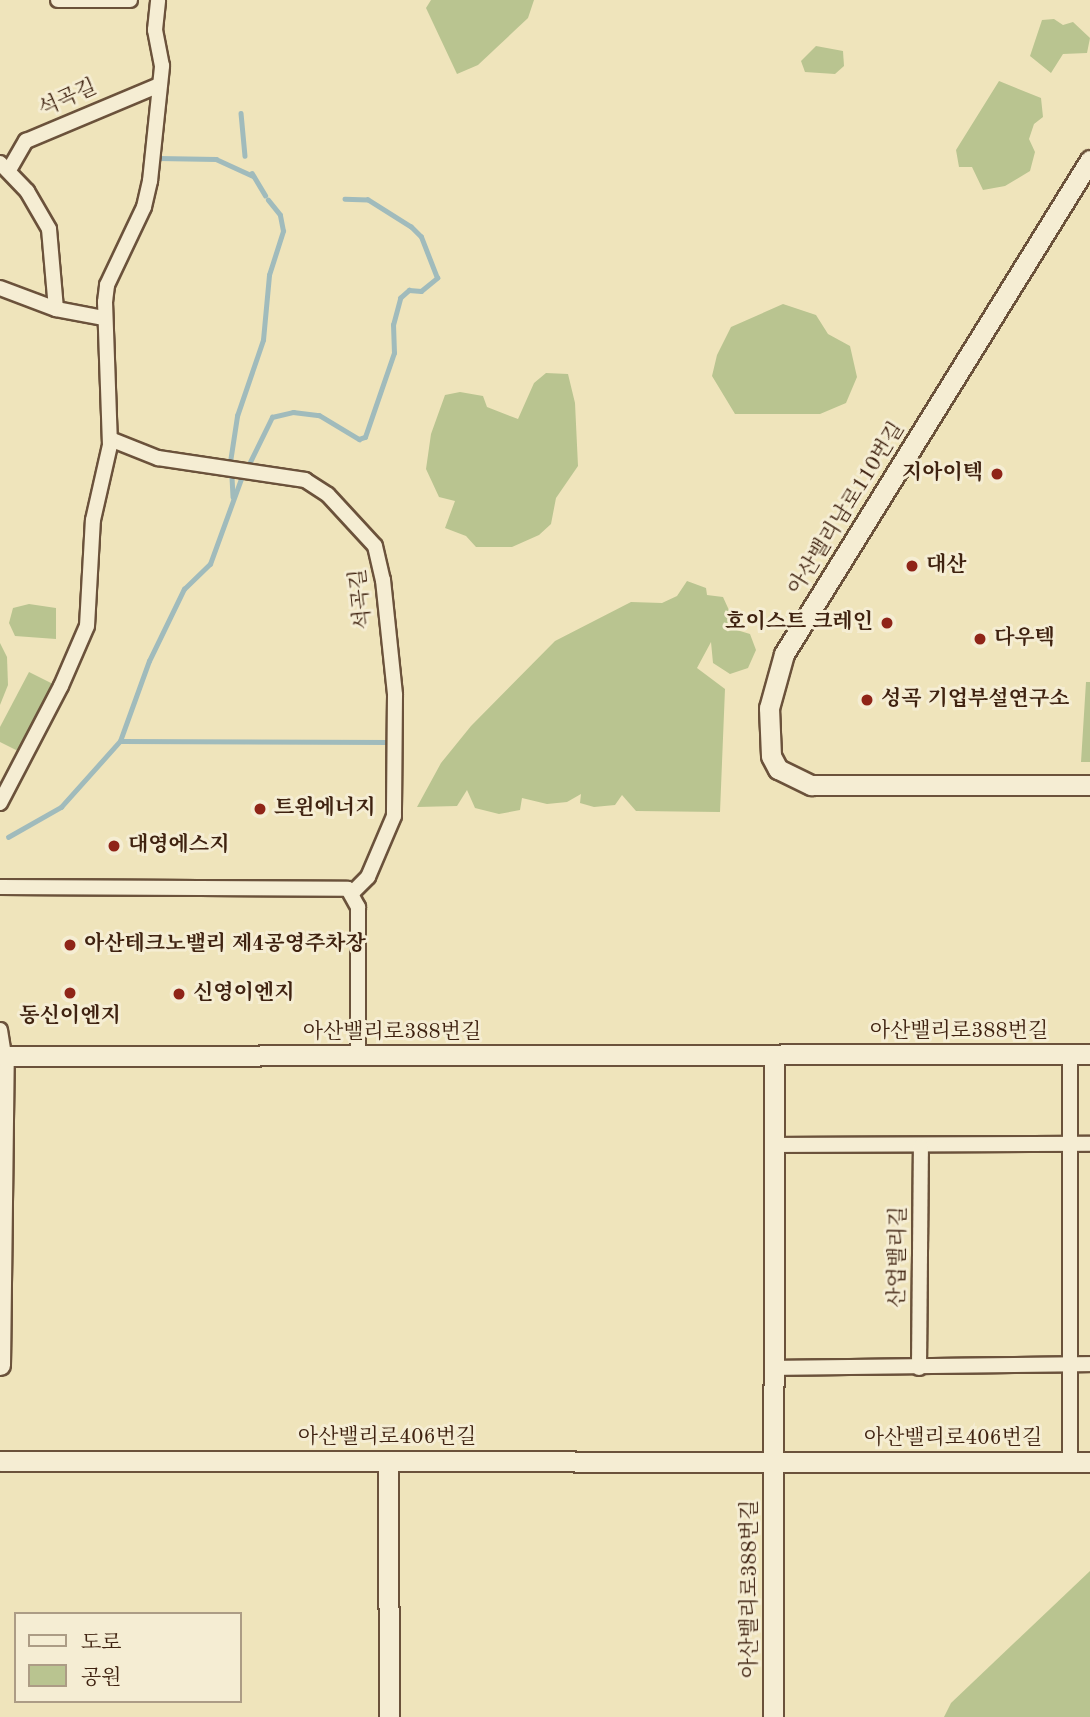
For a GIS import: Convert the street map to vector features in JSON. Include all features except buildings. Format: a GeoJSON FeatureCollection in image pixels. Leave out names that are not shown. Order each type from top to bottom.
{"type":"FeatureCollection","features":[{"type":"Feature","properties":{"kind":"street"},"geometry":{"type":"LineString","coordinates":[[58,0],[130,0]]}},
{"type":"Feature","properties":{"kind":"street"},"geometry":{"type":"LineString","coordinates":[[0,803],[83,642],[90,597],[93,520],[110,439],[104,318],[107,285],[144,207],[150,181],[162,66],[155,30],[158,0]]}},
{"type":"Feature","properties":{"kind":"street","name":"석곡길"},"geometry":{"type":"LineString","coordinates":[[57,309],[49,229],[37,204],[4,167],[26,141],[159,85]]}},
{"type":"Feature","properties":{"kind":"street","name":"아산밸리남로110번길"},"geometry":{"type":"LineString","coordinates":[[1090,160],[784,654],[769,708],[771,756],[778,769],[811,785],[1090,785]]}},
{"type":"Feature","properties":{"kind":"street"},"geometry":{"type":"LineString","coordinates":[[0,288],[57,309],[104,318]]}},
{"type":"Feature","properties":{"kind":"street","name":"석곡길"},"geometry":{"type":"LineString","coordinates":[[110,439],[158,458],[305,480],[328,495],[375,546],[383,580],[395,695],[394,816],[368,877],[353,892]]}},
{"type":"Feature","properties":{"kind":"street"},"geometry":{"type":"LineString","coordinates":[[0,887],[323,887],[353,892],[358,907],[358,1055]]}},
{"type":"Feature","properties":{"kind":"street"},"geometry":{"type":"LineString","coordinates":[[0,1030],[4,1056],[0,1365]]}},
{"type":"Feature","properties":{"kind":"street"},"geometry":{"type":"LineString","coordinates":[[1070,1054],[1070,1462]]}},
{"type":"Feature","properties":{"kind":"street","name":"아산밸리로388번길"},"geometry":{"type":"LineString","coordinates":[[4,1056],[1090,1054]]}},
{"type":"Feature","properties":{"kind":"street"},"geometry":{"type":"LineString","coordinates":[[774,1055],[774,1462]]}},
{"type":"Feature","properties":{"kind":"street"},"geometry":{"type":"LineString","coordinates":[[774,1145],[921,1147],[1090,1144]]}},
{"type":"Feature","properties":{"kind":"street","name":"산업밸리길"},"geometry":{"type":"LineString","coordinates":[[919,1368],[921,1147]]}},
{"type":"Feature","properties":{"kind":"street"},"geometry":{"type":"LineString","coordinates":[[774,1368],[919,1368],[1090,1363]]}},
{"type":"Feature","properties":{"kind":"street","name":"아산밸리로406번길"},"geometry":{"type":"LineString","coordinates":[[0,1461],[1090,1462]]}},
{"type":"Feature","properties":{"kind":"street"},"geometry":{"type":"LineString","coordinates":[[388,1461],[389,1717]]}},
{"type":"Feature","properties":{"kind":"street","name":"아산밸리로388번길"},"geometry":{"type":"LineString","coordinates":[[773,1717],[774,1462]]}},
{"type":"Feature","properties":{"kind":"green space"},"geometry":{"type":"Polygon","coordinates":[[[431,0],[534,0],[528,18],[478,65],[457,74],[426,8],[431,0]]]}},
{"type":"Feature","properties":{"kind":"green space"},"geometry":{"type":"Polygon","coordinates":[[[1054,19],[1063,25],[1073,22],[1090,38],[1087,53],[1063,54],[1051,73],[1030,56],[1042,20],[1054,19]]]}},
{"type":"Feature","properties":{"kind":"green space"},"geometry":{"type":"Polygon","coordinates":[[[816,46],[843,51],[844,66],[835,74],[805,72],[801,61],[816,46]]]}},
{"type":"Feature","properties":{"kind":"green space"},"geometry":{"type":"Polygon","coordinates":[[[999,81],[1041,98],[1043,117],[1034,124],[1029,139],[1035,152],[1030,171],[1005,186],[983,190],[972,167],[959,167],[956,150],[999,81]]]}},
{"type":"Feature","properties":{"kind":"green space"},"geometry":{"type":"Polygon","coordinates":[[[783,304],[816,315],[828,334],[850,346],[857,377],[846,403],[820,414],[735,414],[712,376],[717,355],[731,327],[783,304]]]}},
{"type":"Feature","properties":{"kind":"green space"},"geometry":{"type":"Polygon","coordinates":[[[546,373],[568,374],[575,403],[578,466],[556,498],[551,524],[539,535],[512,547],[476,547],[466,536],[445,528],[455,501],[439,497],[426,469],[431,434],[445,395],[460,392],[483,396],[487,407],[518,419],[534,383],[546,373]]]}},
{"type":"Feature","properties":{"kind":"green space"},"geometry":{"type":"Polygon","coordinates":[[[687,581],[706,588],[707,595],[723,597],[733,619],[730,628],[750,634],[756,650],[748,668],[730,674],[713,663],[711,642],[697,668],[725,689],[720,812],[636,811],[622,795],[615,805],[594,807],[580,803],[581,794],[567,802],[547,804],[522,798],[520,810],[499,814],[475,808],[467,790],[457,806],[417,807],[441,763],[471,726],[555,641],[631,602],[662,603],[677,596],[687,581]]]}},
{"type":"Feature","properties":{"kind":"green space"},"geometry":{"type":"Polygon","coordinates":[[[29,604],[56,608],[56,639],[15,636],[9,623],[13,608],[29,604]]]}},
{"type":"Feature","properties":{"kind":"green space"},"geometry":{"type":"Polygon","coordinates":[[[0,643],[7,657],[8,685],[0,705],[0,643]]]}},
{"type":"Feature","properties":{"kind":"green space"},"geometry":{"type":"Polygon","coordinates":[[[29,672],[55,685],[20,752],[0,742],[0,727],[29,672]]]}},
{"type":"Feature","properties":{"kind":"green space"},"geometry":{"type":"Polygon","coordinates":[[[1086,682],[1090,682],[1090,762],[1081,762],[1086,682]]]}},
{"type":"Feature","properties":{"kind":"green space"},"geometry":{"type":"Polygon","coordinates":[[[1090,1571],[1090,1717],[944,1717],[951,1703],[1090,1571]]]}},
{"type":"Feature","properties":{"kind":"waterway"},"geometry":{"type":"LineString","coordinates":[[241,113],[245,156]]}},
{"type":"Feature","properties":{"kind":"waterway"},"geometry":{"type":"LineString","coordinates":[[158,158],[216,159],[253,176]]}},
{"type":"Feature","properties":{"kind":"waterway"},"geometry":{"type":"LineString","coordinates":[[252,173],[265,195]]}},
{"type":"Feature","properties":{"kind":"waterway"},"geometry":{"type":"LineString","coordinates":[[250,462],[272,417],[293,412],[319,415],[359,439],[365,437],[394,353],[393,325],[400,298],[409,290],[421,291],[437,278],[421,237],[411,227],[368,200],[345,199]]}},
{"type":"Feature","properties":{"kind":"waterway"},"geometry":{"type":"LineString","coordinates":[[230,462],[237,416],[263,340],[269,275],[283,231],[280,215],[268,200]]}},
{"type":"Feature","properties":{"kind":"waterway"},"geometry":{"type":"LineString","coordinates":[[8,837],[61,807],[120,741],[149,661],[184,589],[210,564],[242,476]]}},
{"type":"Feature","properties":{"kind":"waterway"},"geometry":{"type":"LineString","coordinates":[[232,477],[233,497]]}},
{"type":"Feature","properties":{"kind":"waterway"},"geometry":{"type":"LineString","coordinates":[[121,741],[390,742]]}},
{"type":"Feature","properties":{"kind":"place","name":"지아이텍"},"geometry":{"type":"Point","coordinates":[997,474]}},
{"type":"Feature","properties":{"kind":"place","name":"대산"},"geometry":{"type":"Point","coordinates":[912,566]}},
{"type":"Feature","properties":{"kind":"place","name":"호이스트 크레인"},"geometry":{"type":"Point","coordinates":[887,623]}},
{"type":"Feature","properties":{"kind":"place","name":"다우텍"},"geometry":{"type":"Point","coordinates":[980,639]}},
{"type":"Feature","properties":{"kind":"place","name":"성곡 기업부설연구소"},"geometry":{"type":"Point","coordinates":[867,700]}},
{"type":"Feature","properties":{"kind":"place","name":"트윈에너지"},"geometry":{"type":"Point","coordinates":[260,809]}},
{"type":"Feature","properties":{"kind":"place","name":"대영에스지"},"geometry":{"type":"Point","coordinates":[114,846]}},
{"type":"Feature","properties":{"kind":"place","name":"아산테크노밸리 제4공영주차장"},"geometry":{"type":"Point","coordinates":[70,945]}},
{"type":"Feature","properties":{"kind":"place","name":"동신이엔지"},"geometry":{"type":"Point","coordinates":[70,993]}},
{"type":"Feature","properties":{"kind":"place","name":"신영이엔지"},"geometry":{"type":"Point","coordinates":[179,994]}}]}
